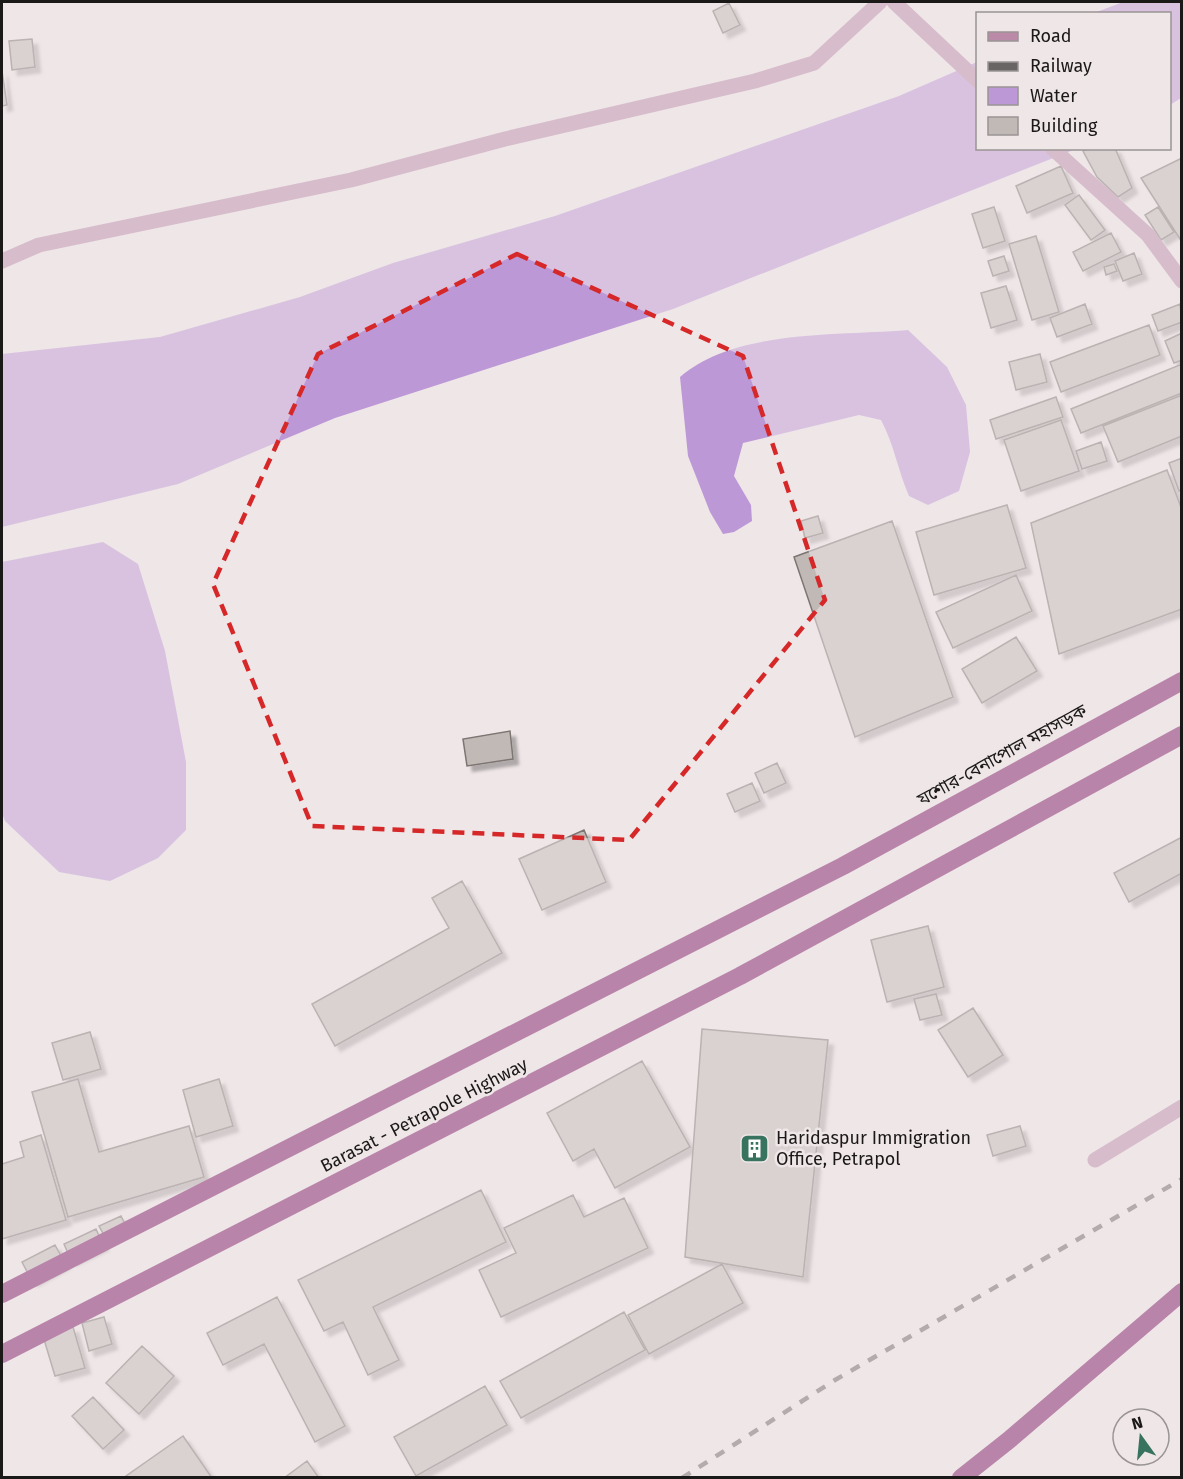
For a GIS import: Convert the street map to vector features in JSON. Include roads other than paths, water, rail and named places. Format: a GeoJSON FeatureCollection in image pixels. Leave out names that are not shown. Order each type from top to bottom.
{"type":"FeatureCollection","features":[{"type":"Feature","properties":{"kind":"highway","name":"যশোর-বেনাপোল মহাসড়ক"},"geometry":{"type":"LineString","coordinates":[[843,866],[1182,681]]}},
{"type":"Feature","properties":{"kind":"highway","name":"Barasat - Petrapole Highway"},"geometry":{"type":"LineString","coordinates":[[2,1354],[698,998],[864,910],[1182,735]]}},
{"type":"Feature","properties":{"kind":"highway","name":"Barasat - Petrapole Highway"},"geometry":{"type":"LineString","coordinates":[[2,1294],[843,866]]}},
{"type":"Feature","properties":{"kind":"highway"},"geometry":{"type":"LineString","coordinates":[[961,1478],[1009,1440],[1182,1292]]}},
{"type":"Feature","properties":{"kind":"street"},"geometry":{"type":"LineString","coordinates":[[2,261],[39,245],[351,180],[505,139],[755,81],[814,63],[880,2]]}},
{"type":"Feature","properties":{"kind":"street"},"geometry":{"type":"LineString","coordinates":[[894,2],[976,79]]}},
{"type":"Feature","properties":{"kind":"street"},"geometry":{"type":"LineString","coordinates":[[1055,150],[1148,235],[1182,281]]}},
{"type":"Feature","properties":{"kind":"street"},"geometry":{"type":"LineString","coordinates":[[1095,1160],[1182,1107]]}},
{"type":"Feature","properties":{"kind":"water"},"geometry":{"type":"Polygon","coordinates":[[[1123,2],[1181,2],[1181,98],[1171,104],[1171,12],[1097,12],[1123,2]]]}},
{"type":"Feature","properties":{"kind":"water"},"geometry":{"type":"Polygon","coordinates":[[[976,62],[976,150],[1073,150],[673,309],[335,418],[178,484],[2,527],[2,354],[160,337],[300,297],[393,263],[555,216],[899,96],[976,62]]]}},
{"type":"Feature","properties":{"kind":"water"},"geometry":{"type":"Polygon","coordinates":[[[908,330],[947,367],[966,405],[970,452],[959,491],[928,505],[909,496],[881,420],[859,415],[743,443],[734,476],[751,505],[752,521],[734,532],[723,534],[710,512],[688,456],[680,377],[703,361],[729,350],[758,343],[820,335],[908,330]]]}},
{"type":"Feature","properties":{"kind":"water"},"geometry":{"type":"Polygon","coordinates":[[[103,542],[138,564],[165,651],[186,762],[186,830],[158,858],[110,881],[59,872],[5,821],[2,813],[2,562],[103,542]]]}},
{"type":"Feature","properties":{"kind":"railway"},"geometry":{"type":"LineString","coordinates":[[682,1478],[835,1380],[1182,1179]]}},
{"type":"Feature","properties":{"kind":"place","name":"Haridaspur Immigration Office, Petrapol"},"geometry":{"type":"Point","coordinates":[755,1148]}}]}
